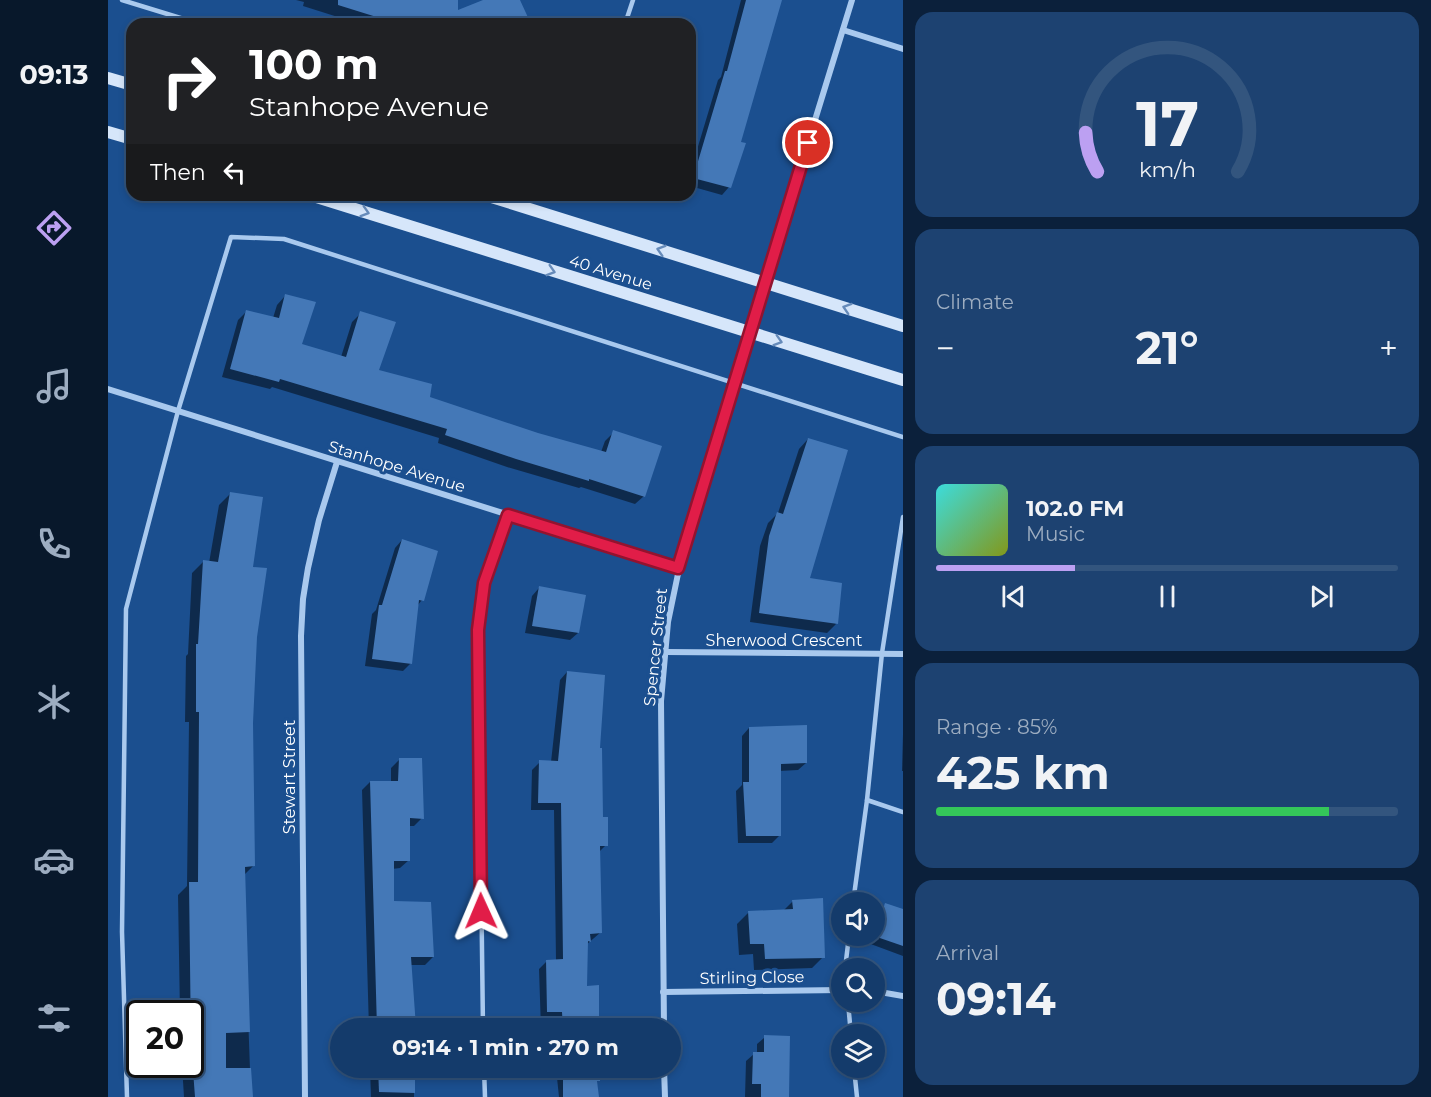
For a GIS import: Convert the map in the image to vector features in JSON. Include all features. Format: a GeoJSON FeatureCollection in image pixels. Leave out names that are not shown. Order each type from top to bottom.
{"type":"FeatureCollection","features":[{"type":"Feature","properties":{"kind":"main road"},"geometry":{"type":"LineString","coordinates":[[108,78],[126,83]]}},
{"type":"Feature","properties":{"kind":"main road"},"geometry":{"type":"LineString","coordinates":[[108,132],[126,137]]}},
{"type":"Feature","properties":{"kind":"main road","name":"40 Avenue"},"geometry":{"type":"LineString","coordinates":[[328,201],[903,381]]}},
{"type":"Feature","properties":{"kind":"main road"},"geometry":{"type":"LineString","coordinates":[[504,201],[903,326]]}},
{"type":"Feature","properties":{"kind":"street","name":"Spencer Street"},"geometry":{"type":"LineString","coordinates":[[664,1018],[661,701],[665,652],[678,568],[852,0]]}},
{"type":"Feature","properties":{"kind":"street"},"geometry":{"type":"LineString","coordinates":[[843,30],[903,48]]}},
{"type":"Feature","properties":{"kind":"street","name":"Stanhope Avenue"},"geometry":{"type":"LineString","coordinates":[[108,389],[678,568]]}},
{"type":"Feature","properties":{"kind":"street","name":"Stewart Street"},"geometry":{"type":"LineString","coordinates":[[305,1097],[301,636],[303,599],[320,520],[337,462]]}},
{"type":"Feature","properties":{"kind":"street","name":"Sherwood Crescent"},"geometry":{"type":"LineString","coordinates":[[665,652],[903,654]]}},
{"type":"Feature","properties":{"kind":"street","name":"Stirling Close"},"geometry":{"type":"LineString","coordinates":[[663,992],[831,990]]}},
{"type":"Feature","properties":{"kind":"street"},"geometry":{"type":"LineString","coordinates":[[885,994],[903,996]]}},
{"type":"Feature","properties":{"kind":"street"},"geometry":{"type":"LineString","coordinates":[[664,1078],[665,1097]]}},
{"type":"Feature","properties":{"kind":"lane"},"geometry":{"type":"LineString","coordinates":[[122,0],[180,18]]}},
{"type":"Feature","properties":{"kind":"lane"},"geometry":{"type":"LineString","coordinates":[[627,18],[633,0]]}},
{"type":"Feature","properties":{"kind":"lane"},"geometry":{"type":"LineString","coordinates":[[127,1097],[122,932],[126,609],[177,411],[231,237],[284,239],[903,437]]}},
{"type":"Feature","properties":{"kind":"lane"},"geometry":{"type":"LineString","coordinates":[[483,1018],[478,630],[484,583],[508,515]]}},
{"type":"Feature","properties":{"kind":"lane"},"geometry":{"type":"LineString","coordinates":[[855,892],[867,801],[882,653],[903,517]]}},
{"type":"Feature","properties":{"kind":"lane"},"geometry":{"type":"LineString","coordinates":[[867,801],[903,812]]}},
{"type":"Feature","properties":{"kind":"lane"},"geometry":{"type":"LineString","coordinates":[[484,1078],[485,1097]]}},
{"type":"Feature","properties":{"kind":"lane"},"geometry":{"type":"LineString","coordinates":[[855,1078],[857,1097]]}},
{"type":"Feature","properties":{"kind":"building"},"geometry":{"type":"Polygon","coordinates":[[[338,0],[458,0],[458,10],[483,0],[520,0],[528,18],[380,18],[338,5],[338,0]]]}},
{"type":"Feature","properties":{"kind":"building"},"geometry":{"type":"Polygon","coordinates":[[[746,0],[782,0],[741,142],[746,143],[731,188],[696,179],[696,168],[725,71],[727,71],[746,0]]]}},
{"type":"Feature","properties":{"kind":"building"},"geometry":{"type":"Polygon","coordinates":[[[285,294],[316,302],[302,344],[346,357],[360,311],[396,322],[379,370],[432,384],[430,397],[538,433],[606,452],[613,430],[662,446],[645,497],[516,459],[445,435],[447,429],[280,379],[279,382],[230,369],[246,310],[279,318],[285,294]]]}},
{"type":"Feature","properties":{"kind":"building"},"geometry":{"type":"Polygon","coordinates":[[[808,438],[848,450],[810,578],[842,583],[838,624],[759,613],[769,536],[777,512],[783,514],[808,438]]]}},
{"type":"Feature","properties":{"kind":"building"},"geometry":{"type":"Polygon","coordinates":[[[230,492],[263,497],[253,567],[267,568],[257,637],[253,723],[255,866],[245,867],[250,1032],[226,1033],[226,1068],[251,1068],[253,1097],[195,1097],[194,1078],[204,1078],[204,1000],[190,1000],[189,882],[198,882],[199,712],[196,712],[196,644],[198,644],[203,560],[218,562],[230,492]]]}},
{"type":"Feature","properties":{"kind":"building"},"geometry":{"type":"Polygon","coordinates":[[[402,539],[438,551],[424,601],[419,600],[412,664],[372,659],[379,605],[382,605],[402,539]]]}},
{"type":"Feature","properties":{"kind":"building"},"geometry":{"type":"Polygon","coordinates":[[[539,586],[586,595],[579,633],[532,626],[539,586]]]}},
{"type":"Feature","properties":{"kind":"building"},"geometry":{"type":"Polygon","coordinates":[[[567,671],[605,675],[600,748],[602,748],[603,817],[608,817],[608,846],[600,846],[602,933],[590,934],[591,942],[588,941],[587,986],[599,985],[599,1018],[562,1018],[562,1012],[547,1012],[546,960],[563,959],[561,803],[538,803],[539,760],[558,761],[567,671]]]}},
{"type":"Feature","properties":{"kind":"building"},"geometry":{"type":"Polygon","coordinates":[[[807,725],[807,763],[781,764],[781,836],[746,836],[743,782],[749,782],[749,727],[807,725]]]}},
{"type":"Feature","properties":{"kind":"building"},"geometry":{"type":"Polygon","coordinates":[[[399,758],[422,758],[424,819],[410,818],[410,861],[394,861],[394,901],[431,902],[434,957],[411,957],[415,1018],[377,1018],[370,781],[398,781],[399,758]]]}},
{"type":"Feature","properties":{"kind":"building"},"geometry":{"type":"Polygon","coordinates":[[[823,898],[825,958],[765,959],[764,944],[750,944],[748,911],[793,909],[792,900],[823,898]]]}},
{"type":"Feature","properties":{"kind":"building"},"geometry":{"type":"Polygon","coordinates":[[[885,903],[903,909],[903,946],[885,940],[885,903]]]}},
{"type":"Feature","properties":{"kind":"building"},"geometry":{"type":"Polygon","coordinates":[[[764,1035],[790,1036],[789,1097],[761,1097],[761,1084],[752,1084],[753,1052],[764,1052],[764,1035]]]}},
{"type":"Feature","properties":{"kind":"building"},"geometry":{"type":"Polygon","coordinates":[[[378,1078],[415,1078],[415,1093],[379,1092],[378,1078]]]}},
{"type":"Feature","properties":{"kind":"building"},"geometry":{"type":"Polygon","coordinates":[[[563,1078],[600,1078],[600,1081],[597,1081],[599,1097],[563,1097],[563,1078]]]}},
{"type":"Feature","properties":{"kind":"route"},"geometry":{"type":"LineString","coordinates":[[481,911],[478,630],[484,583],[508,515],[678,568],[808,143]]}}]}
